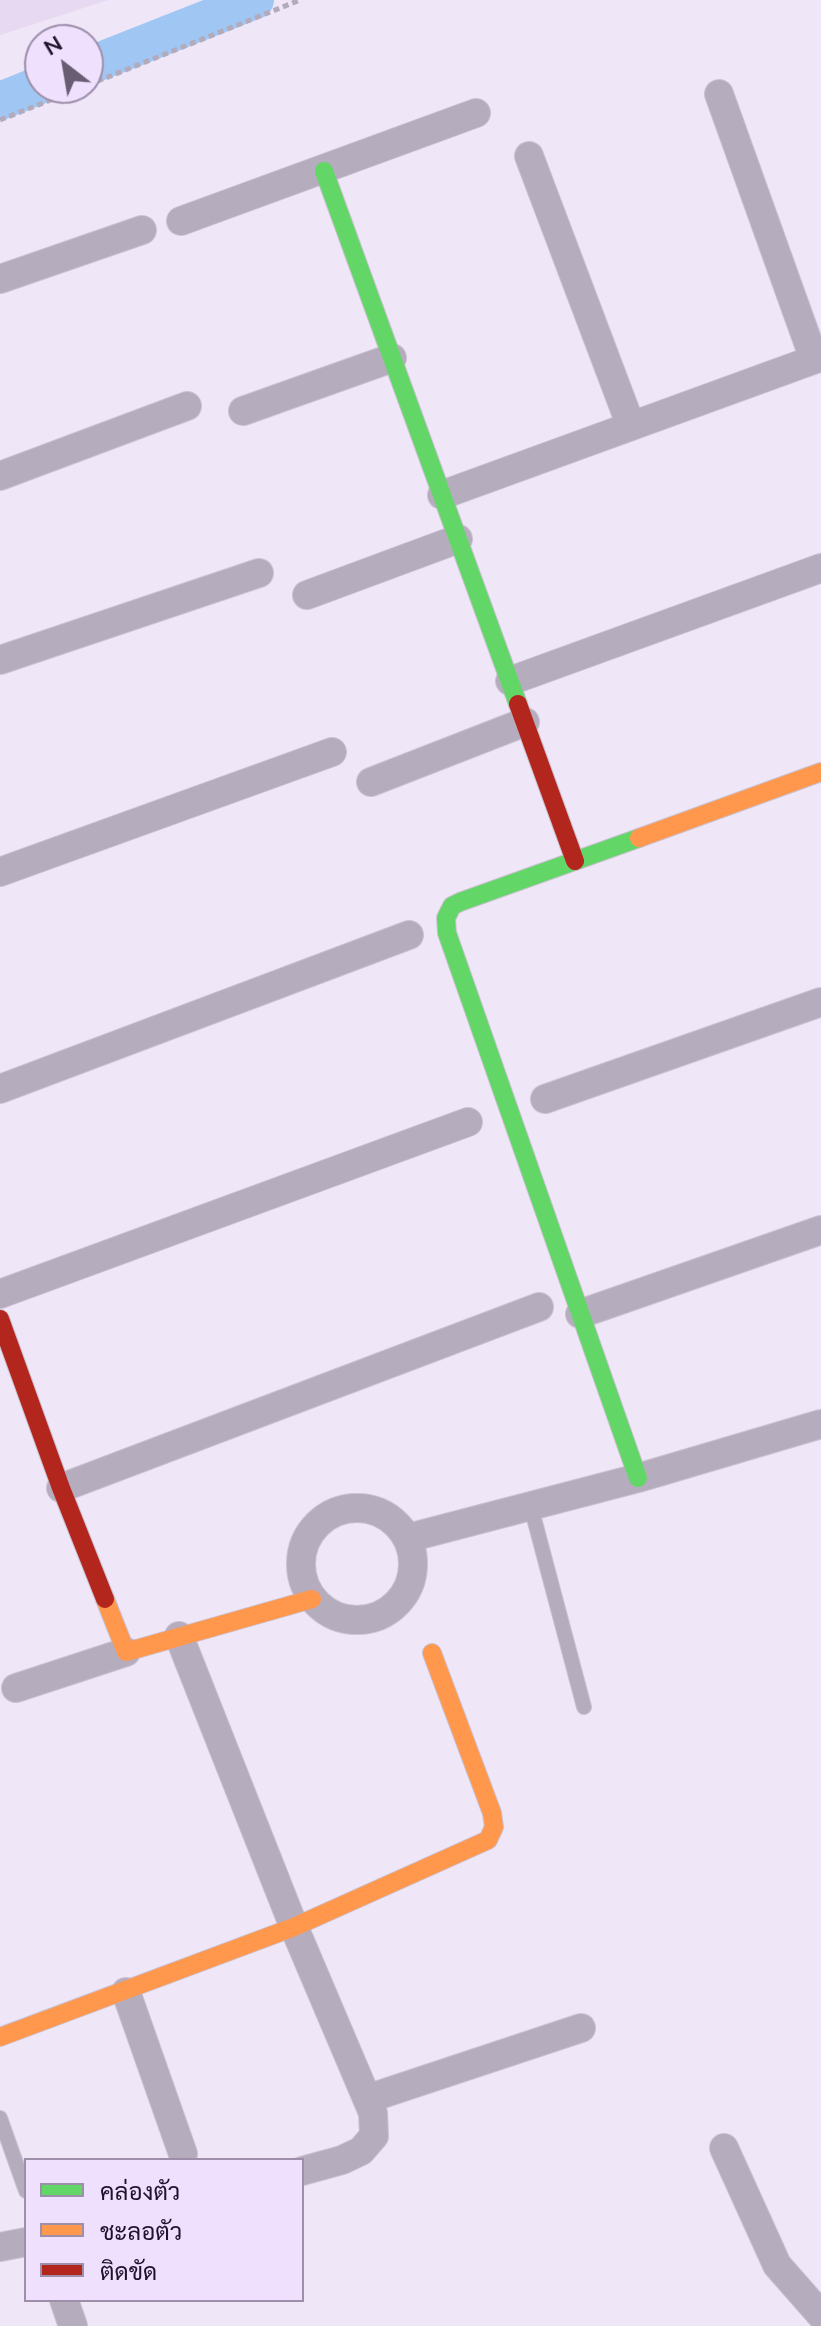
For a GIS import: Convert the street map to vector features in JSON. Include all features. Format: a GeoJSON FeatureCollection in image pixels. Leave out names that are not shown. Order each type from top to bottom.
{"type":"FeatureCollection","features":[{"type":"Feature","properties":{"kind":"street"},"geometry":{"type":"LineString","coordinates":[[442,495],[818,358],[719,94]]}},
{"type":"Feature","properties":{"kind":"street"},"geometry":{"type":"LineString","coordinates":[[181,221],[476,113]]}},
{"type":"Feature","properties":{"kind":"street"},"geometry":{"type":"LineString","coordinates":[[529,156],[631,426]]}},
{"type":"Feature","properties":{"kind":"street"},"geometry":{"type":"LineString","coordinates":[[324,171],[575,861]]}},
{"type":"Feature","properties":{"kind":"street"},"geometry":{"type":"LineString","coordinates":[[0,279],[142,230]]}},
{"type":"Feature","properties":{"kind":"street"},"geometry":{"type":"LineString","coordinates":[[243,411],[392,358]]}},
{"type":"Feature","properties":{"kind":"street"},"geometry":{"type":"LineString","coordinates":[[0,476],[187,406]]}},
{"type":"Feature","properties":{"kind":"street"},"geometry":{"type":"LineString","coordinates":[[307,595],[458,539]]}},
{"type":"Feature","properties":{"kind":"street"},"geometry":{"type":"LineString","coordinates":[[510,681],[821,568]]}},
{"type":"Feature","properties":{"kind":"street"},"geometry":{"type":"LineString","coordinates":[[0,660],[259,573]]}},
{"type":"Feature","properties":{"kind":"street"},"geometry":{"type":"LineString","coordinates":[[371,782],[525,722]]}},
{"type":"Feature","properties":{"kind":"street"},"geometry":{"type":"LineString","coordinates":[[0,872],[332,752]]}},
{"type":"Feature","properties":{"kind":"street"},"geometry":{"type":"LineString","coordinates":[[638,1478],[447,933],[446,918],[452,906],[821,772]]}},
{"type":"Feature","properties":{"kind":"street"},"geometry":{"type":"LineString","coordinates":[[0,1089],[409,935]]}},
{"type":"Feature","properties":{"kind":"street"},"geometry":{"type":"LineString","coordinates":[[545,1099],[821,1002]]}},
{"type":"Feature","properties":{"kind":"street"},"geometry":{"type":"LineString","coordinates":[[0,1294],[468,1122]]}},
{"type":"Feature","properties":{"kind":"street"},"geometry":{"type":"LineString","coordinates":[[580,1314],[821,1230]]}},
{"type":"Feature","properties":{"kind":"street"},"geometry":{"type":"LineString","coordinates":[[61,1488],[539,1307]]}},
{"type":"Feature","properties":{"kind":"street"},"geometry":{"type":"LineString","coordinates":[[0,1319],[61,1488],[126,1652]]}},
{"type":"Feature","properties":{"kind":"street"},"geometry":{"type":"LineString","coordinates":[[408,1538],[638,1478],[821,1424]]}},
{"type":"Feature","properties":{"kind":"street"},"geometry":{"type":"LineString","coordinates":[[357,1508],[378,1511],[395,1522],[408,1538],[413,1556],[413,1574],[406,1592],[395,1606],[379,1616],[361,1620],[342,1619],[312,1599],[303,1580],[301,1560],[306,1540],[319,1523],[336,1512],[357,1508]]}},
{"type":"Feature","properties":{"kind":"street"},"geometry":{"type":"LineString","coordinates":[[16,1688],[179,1636],[312,1599]]}},
{"type":"Feature","properties":{"kind":"street"},"geometry":{"type":"LineString","coordinates":[[179,1636],[294,1927],[373,2113],[374,2136],[361,2151],[304,2170]]}},
{"type":"Feature","properties":{"kind":"street"},"geometry":{"type":"LineString","coordinates":[[0,2037],[294,1927],[488,1840],[494,1827],[492,1813],[432,1653]]}},
{"type":"Feature","properties":{"kind":"street"},"geometry":{"type":"LineString","coordinates":[[126,1992],[183,2154]]}},
{"type":"Feature","properties":{"kind":"street"},"geometry":{"type":"LineString","coordinates":[[367,2099],[581,2028]]}},
{"type":"Feature","properties":{"kind":"street"},"geometry":{"type":"LineString","coordinates":[[724,2148],[777,2265],[821,2315]]}},
{"type":"Feature","properties":{"kind":"street"},"geometry":{"type":"LineString","coordinates":[[0,2247],[24,2242]]}},
{"type":"Feature","properties":{"kind":"street"},"geometry":{"type":"LineString","coordinates":[[65,2302],[73,2326]]}},
{"type":"Feature","properties":{"kind":"lane"},"geometry":{"type":"LineString","coordinates":[[531,1507],[584,1707]]}},
{"type":"Feature","properties":{"kind":"lane"},"geometry":{"type":"LineString","coordinates":[[0,2118],[24,2185]]}},
{"type":"Feature","properties":{"kind":"path"},"geometry":{"type":"LineString","coordinates":[[104,79],[300,0]]}},
{"type":"Feature","properties":{"kind":"path"},"geometry":{"type":"LineString","coordinates":[[0,120],[40,104]]}},
{"type":"Feature","properties":{"kind":"shaded area"},"geometry":{"type":"Polygon","coordinates":[[[0,0],[108,0],[34,24],[24,24],[24,27],[0,35],[0,0]]]}},
{"type":"Feature","properties":{"kind":"waterway"},"geometry":{"type":"LineString","coordinates":[[104,60],[255,0]]}},
{"type":"Feature","properties":{"kind":"waterway"},"geometry":{"type":"LineString","coordinates":[[0,101],[24,91]]}},
{"type":"Feature","properties":{"kind":"traffic: fast"},"geometry":{"type":"LineString","coordinates":[[324,171],[518,704]]}},
{"type":"Feature","properties":{"kind":"traffic: fast"},"geometry":{"type":"LineString","coordinates":[[638,1478],[447,933],[446,918],[452,906],[460,902],[639,838]]}},
{"type":"Feature","properties":{"kind":"traffic: slow"},"geometry":{"type":"LineString","coordinates":[[639,838],[821,772]]}},
{"type":"Feature","properties":{"kind":"traffic: slow"},"geometry":{"type":"LineString","coordinates":[[105,1599],[126,1652],[312,1599]]}},
{"type":"Feature","properties":{"kind":"traffic: slow"},"geometry":{"type":"LineString","coordinates":[[0,2037],[294,1927],[488,1840],[494,1827],[492,1813],[432,1653]]}},
{"type":"Feature","properties":{"kind":"traffic: jam"},"geometry":{"type":"LineString","coordinates":[[518,704],[575,861]]}},
{"type":"Feature","properties":{"kind":"traffic: jam"},"geometry":{"type":"LineString","coordinates":[[0,1319],[105,1599]]}}]}
